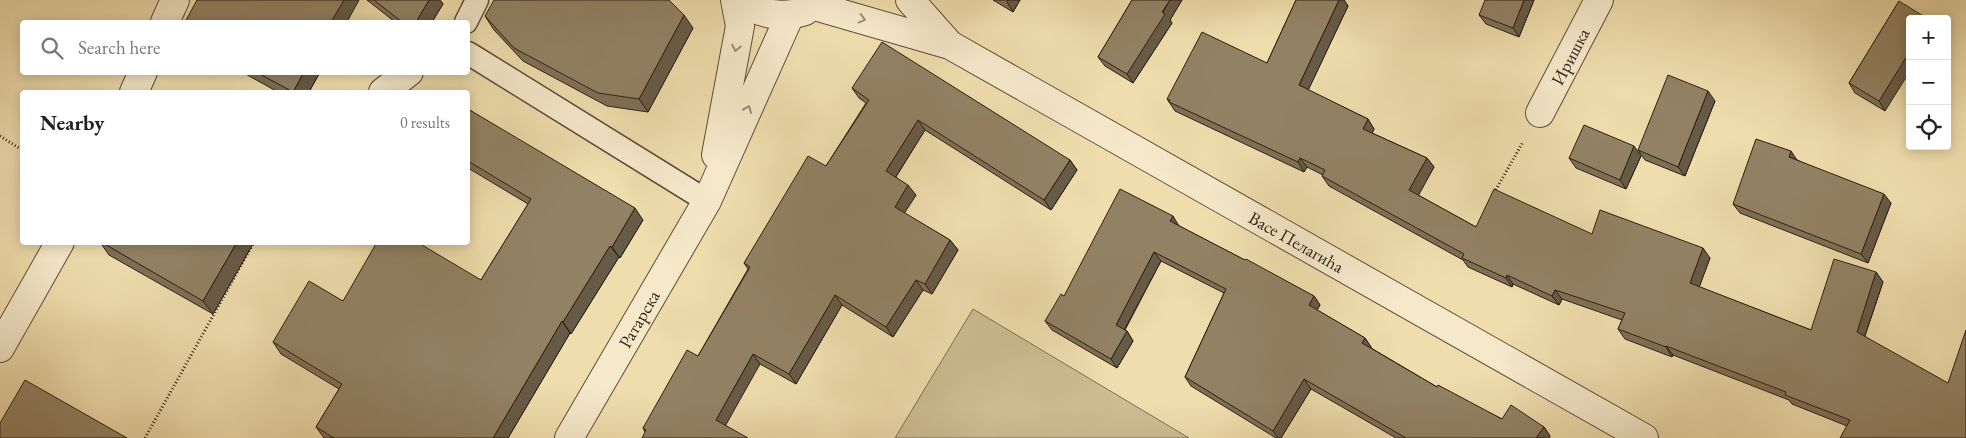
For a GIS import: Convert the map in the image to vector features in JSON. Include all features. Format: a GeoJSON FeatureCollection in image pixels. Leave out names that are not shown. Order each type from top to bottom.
{"type":"FeatureCollection","features":[{"type":"Feature","properties":{"kind":"street"},"geometry":{"type":"LineString","coordinates":[[166,20],[175,0]]}},
{"type":"Feature","properties":{"kind":"street","name":"Ратарска"},"geometry":{"type":"LineString","coordinates":[[707,201],[740,26],[735,0]]}},
{"type":"Feature","properties":{"kind":"street","name":"Васе Пелагића"},"geometry":{"type":"LineString","coordinates":[[739,0],[764,13],[809,7],[950,45],[1644,438]]}},
{"type":"Feature","properties":{"kind":"street","name":"Васе Пелагића"},"geometry":{"type":"LineString","coordinates":[[910,0],[950,45]]}},
{"type":"Feature","properties":{"kind":"street","name":"Иришка"},"geometry":{"type":"LineString","coordinates":[[1540,113],[1599,0]]}},
{"type":"Feature","properties":{"kind":"street","name":"Ратарска"},"geometry":{"type":"LineString","coordinates":[[568,438],[707,201],[809,7]]}},
{"type":"Feature","properties":{"kind":"street"},"geometry":{"type":"LineString","coordinates":[[135,90],[142,75]]}},
{"type":"Feature","properties":{"kind":"street"},"geometry":{"type":"LineString","coordinates":[[386,90],[405,75]]}},
{"type":"Feature","properties":{"kind":"street"},"geometry":{"type":"LineString","coordinates":[[0,348],[58,245]]}},
{"type":"Feature","properties":{"kind":"lane"},"geometry":{"type":"LineString","coordinates":[[467,20],[477,0]]}},
{"type":"Feature","properties":{"kind":"lane"},"geometry":{"type":"LineString","coordinates":[[470,54],[707,201]]}},
{"type":"Feature","properties":{"kind":"path"},"geometry":{"type":"LineString","coordinates":[[1491,200],[1540,113]]}},
{"type":"Feature","properties":{"kind":"path"},"geometry":{"type":"LineString","coordinates":[[0,136],[20,149]]}},
{"type":"Feature","properties":{"kind":"path"},"geometry":{"type":"LineString","coordinates":[[145,438],[252,245]]}},
{"type":"Feature","properties":{"kind":"shaded area"},"geometry":{"type":"Polygon","coordinates":[[[973,309],[1189,438],[895,438],[973,309]]]}},
{"type":"Feature","properties":{"kind":"building"},"geometry":{"type":"Polygon","coordinates":[[[197,0],[344,0],[332,20],[186,20],[197,0]]]}},
{"type":"Feature","properties":{"kind":"building"},"geometry":{"type":"Polygon","coordinates":[[[374,0],[429,0],[417,20],[399,20],[374,0]]]}},
{"type":"Feature","properties":{"kind":"building"},"geometry":{"type":"Polygon","coordinates":[[[494,0],[669,0],[684,15],[639,99],[598,93],[514,48],[485,16],[494,0]]]}},
{"type":"Feature","properties":{"kind":"building"},"geometry":{"type":"Polygon","coordinates":[[[1132,0],[1170,0],[1162,12],[1165,14],[1127,74],[1098,57],[1132,0]]]}},
{"type":"Feature","properties":{"kind":"building"},"geometry":{"type":"Polygon","coordinates":[[[1296,0],[1339,0],[1299,85],[1368,119],[1363,129],[1427,158],[1409,190],[1476,227],[1494,189],[1592,234],[1600,210],[1703,248],[1690,283],[1811,330],[1834,259],[1876,272],[1857,332],[1948,383],[1966,330],[1966,438],[1840,438],[1850,420],[1785,395],[1786,392],[1618,329],[1625,313],[1555,290],[1552,296],[1507,275],[1506,278],[1462,258],[1464,254],[1322,176],[1325,170],[1300,158],[1298,162],[1169,102],[1170,100],[1167,99],[1202,32],[1267,63],[1296,0]]]}},
{"type":"Feature","properties":{"kind":"building"},"geometry":{"type":"Polygon","coordinates":[[[1485,0],[1524,0],[1513,28],[1479,15],[1485,0]]]}},
{"type":"Feature","properties":{"kind":"building"},"geometry":{"type":"Polygon","coordinates":[[[1899,1],[1922,15],[1906,15],[1906,57],[1879,101],[1849,83],[1899,1]]]}},
{"type":"Feature","properties":{"kind":"building"},"geometry":{"type":"Polygon","coordinates":[[[882,42],[1070,160],[1044,200],[918,120],[886,171],[908,185],[895,207],[950,240],[925,284],[916,280],[886,327],[835,295],[789,374],[753,354],[716,420],[748,438],[642,438],[646,430],[643,428],[687,350],[698,356],[750,267],[744,263],[808,156],[826,166],[869,100],[852,88],[882,42]]]}},
{"type":"Feature","properties":{"kind":"building"},"geometry":{"type":"Polygon","coordinates":[[[262,75],[302,75],[294,90],[289,90],[262,75]]]}},
{"type":"Feature","properties":{"kind":"building"},"geometry":{"type":"Polygon","coordinates":[[[1668,75],[1708,91],[1678,167],[1638,150],[1668,75]]]}},
{"type":"Feature","properties":{"kind":"building"},"geometry":{"type":"Polygon","coordinates":[[[470,110],[635,208],[612,247],[610,246],[562,321],[493,438],[334,438],[316,427],[342,384],[273,342],[309,281],[343,301],[375,245],[422,245],[481,280],[531,199],[470,162],[470,110]]]}},
{"type":"Feature","properties":{"kind":"building"},"geometry":{"type":"Polygon","coordinates":[[[1584,125],[1634,146],[1620,180],[1569,158],[1584,125]]]}},
{"type":"Feature","properties":{"kind":"building"},"geometry":{"type":"Polygon","coordinates":[[[1756,139],[1791,151],[1789,157],[1884,194],[1861,254],[1733,204],[1756,139]]]}},
{"type":"Feature","properties":{"kind":"building"},"geometry":{"type":"Polygon","coordinates":[[[1120,189],[1173,216],[1170,221],[1314,296],[1309,305],[1365,338],[1362,343],[1437,387],[1438,385],[1502,419],[1511,405],[1544,427],[1536,438],[1406,438],[1304,379],[1273,431],[1185,377],[1226,289],[1154,252],[1116,325],[1127,331],[1111,359],[1045,321],[1061,294],[1064,296],[1120,189]]]}},
{"type":"Feature","properties":{"kind":"building"},"geometry":{"type":"Polygon","coordinates":[[[106,245],[235,245],[203,301],[106,245]]]}},
{"type":"Feature","properties":{"kind":"building"},"geometry":{"type":"Polygon","coordinates":[[[25,380],[127,438],[0,438],[0,423],[25,380]]]}}]}
